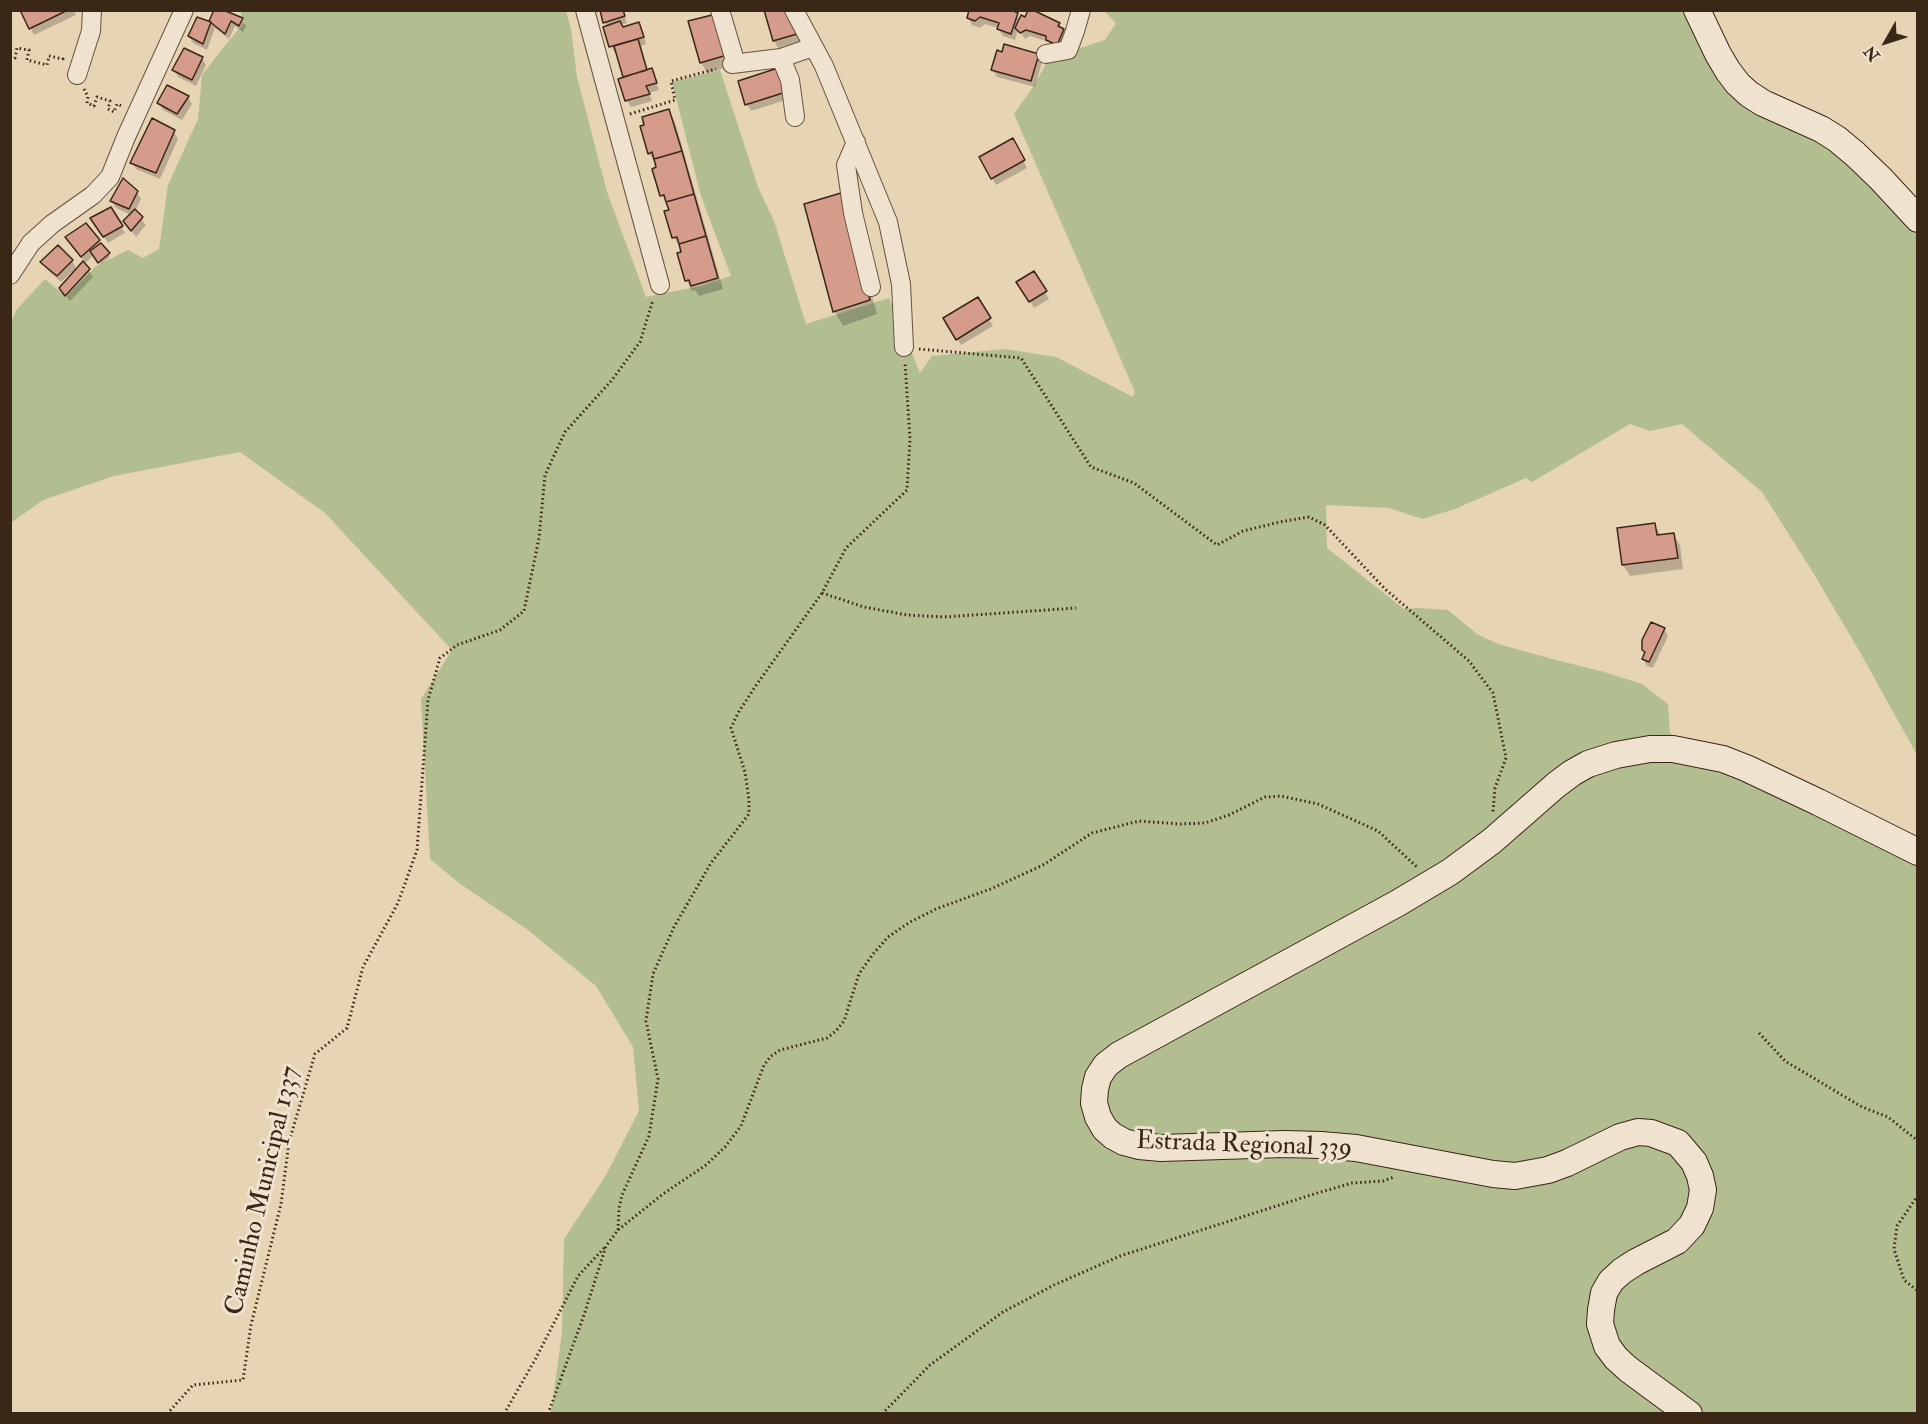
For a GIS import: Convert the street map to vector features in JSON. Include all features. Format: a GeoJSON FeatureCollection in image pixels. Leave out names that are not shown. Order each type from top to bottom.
{"type":"FeatureCollection","features":[{"type":"Feature","properties":{"kind":"main road"},"geometry":{"type":"LineString","coordinates":[[1697,10],[1728,72],[1738,84],[1763,103],[1821,129],[1836,139],[1881,179],[1917,219]]}},
{"type":"Feature","properties":{"kind":"main road","name":"Estrada Regional 339"},"geometry":{"type":"LineString","coordinates":[[1689,1413],[1616,1358],[1608,1346],[1600,1324],[1604,1293],[1611,1281],[1636,1262],[1677,1241],[1692,1225],[1700,1208],[1702,1190],[1700,1176],[1694,1162],[1678,1143],[1658,1135],[1638,1132],[1620,1137],[1567,1163],[1515,1176],[1321,1145],[1273,1144],[1161,1148],[1139,1146],[1124,1142],[1105,1129],[1096,1110],[1095,1089],[1098,1077],[1106,1065],[1119,1055],[1467,862],[1556,785],[1588,764],[1633,751],[1673,748],[1705,754],[1746,768],[1917,852]]}},
{"type":"Feature","properties":{"kind":"street"},"geometry":{"type":"LineString","coordinates":[[77,75],[91,32],[92,10]]}},
{"type":"Feature","properties":{"kind":"street"},"geometry":{"type":"LineString","coordinates":[[10,275],[31,243],[52,224],[93,195],[110,177],[184,10]]}},
{"type":"Feature","properties":{"kind":"street"},"geometry":{"type":"LineString","coordinates":[[585,10],[660,285]]}},
{"type":"Feature","properties":{"kind":"street"},"geometry":{"type":"LineString","coordinates":[[720,10],[732,59],[781,58],[813,47]]}},
{"type":"Feature","properties":{"kind":"street"},"geometry":{"type":"LineString","coordinates":[[795,10],[824,66],[888,222],[901,284],[904,347]]}},
{"type":"Feature","properties":{"kind":"street"},"geometry":{"type":"LineString","coordinates":[[1046,54],[1068,50],[1081,10]]}},
{"type":"Feature","properties":{"kind":"street"},"geometry":{"type":"LineString","coordinates":[[781,58],[790,80],[795,117]]}},
{"type":"Feature","properties":{"kind":"street"},"geometry":{"type":"LineString","coordinates":[[856,142],[846,165],[853,213],[871,287]]}},
{"type":"Feature","properties":{"kind":"path"},"geometry":{"type":"LineString","coordinates":[[10,57],[15,58],[17,48],[29,50],[27,60],[47,65],[49,56],[63,59],[59,69],[77,75]]}},
{"type":"Feature","properties":{"kind":"path"},"geometry":{"type":"LineString","coordinates":[[614,119],[675,100],[671,81],[732,59]]}},
{"type":"Feature","properties":{"kind":"path"},"geometry":{"type":"LineString","coordinates":[[88,97],[87,103],[94,106],[97,97],[110,102],[108,109],[114,112],[117,104],[137,113]]}},
{"type":"Feature","properties":{"kind":"path","name":"Caminho Municipal 1337"},"geometry":{"type":"LineString","coordinates":[[167,1413],[193,1385],[243,1380],[251,1325],[281,1204],[289,1142],[315,1054],[347,1028],[363,967],[398,903],[417,850],[428,700],[440,658],[457,645],[500,630],[524,611],[539,538],[545,475],[565,432],[612,380],[640,342],[649,308],[660,285]]}},
{"type":"Feature","properties":{"kind":"path"},"geometry":{"type":"LineString","coordinates":[[618,1230],[622,1195],[649,1136],[658,1079],[646,1021],[653,974],[674,927],[711,863],[749,814],[745,772],[731,728],[757,684],[822,593],[846,548],[907,489],[910,439],[904,347],[1022,358],[1091,466],[1134,483],[1217,545],[1243,531],[1280,522],[1309,517],[1325,525],[1384,589],[1469,661],[1493,693],[1506,758],[1495,788],[1492,841]]}},
{"type":"Feature","properties":{"kind":"path"},"geometry":{"type":"LineString","coordinates":[[822,593],[864,608],[907,615],[944,617],[1076,608]]}},
{"type":"Feature","properties":{"kind":"path"},"geometry":{"type":"LineString","coordinates":[[504,1413],[536,1358],[578,1276],[618,1230],[663,1194],[706,1165],[725,1148],[741,1125],[764,1065],[771,1056],[780,1050],[827,1038],[836,1031],[844,1021],[858,974],[888,937],[910,922],[1043,865],[1092,832],[1139,821],[1205,823],[1229,815],[1265,797],[1281,796],[1318,804],[1378,831],[1434,882]]}},
{"type":"Feature","properties":{"kind":"path"},"geometry":{"type":"LineString","coordinates":[[1759,1033],[1785,1061],[1862,1107],[1888,1117],[1917,1141]]}},
{"type":"Feature","properties":{"kind":"path"},"geometry":{"type":"LineString","coordinates":[[882,1413],[930,1365],[1003,1312],[1054,1285],[1120,1256],[1352,1183],[1383,1181],[1406,1173],[1416,1160]]}},
{"type":"Feature","properties":{"kind":"path"},"geometry":{"type":"LineString","coordinates":[[1917,1195],[1897,1226],[1894,1249],[1904,1280],[1917,1291]]}},
{"type":"Feature","properties":{"kind":"path"},"geometry":{"type":"LineString","coordinates":[[548,1413],[584,1315],[606,1246]]}},
{"type":"Feature","properties":{"kind":"green space"},"geometry":{"type":"Polygon","coordinates":[[[240,11],[566,11],[571,29],[577,77],[607,192],[646,297],[701,286],[731,276],[701,196],[672,82],[720,70],[758,187],[774,221],[806,324],[889,298],[920,373],[932,356],[1005,349],[1056,357],[1133,397],[1135,392],[1014,114],[1035,84],[1049,58],[1105,40],[1116,23],[1104,11],[1699,11],[1728,71],[1917,215],[1917,755],[1814,574],[1762,492],[1682,424],[1650,431],[1630,424],[1532,482],[1526,478],[1455,509],[1422,519],[1389,508],[1326,505],[1327,548],[1404,609],[1448,610],[1477,634],[1498,644],[1642,684],[1668,704],[1670,733],[1685,743],[1917,846],[1917,1413],[551,1413],[562,1333],[564,1239],[605,1177],[639,1111],[633,1047],[596,986],[528,930],[459,883],[430,859],[421,699],[452,650],[325,513],[240,452],[114,476],[43,500],[11,523],[10,324],[17,309],[45,279],[66,297],[96,266],[128,250],[143,258],[159,249],[168,185],[198,119],[202,75],[244,23],[240,11]]]}},
{"type":"Feature","properties":{"kind":"building"},"geometry":{"type":"Polygon","coordinates":[[[20,10],[68,10],[29,29],[20,10]]]}},
{"type":"Feature","properties":{"kind":"building"},"geometry":{"type":"Polygon","coordinates":[[[214,10],[223,10],[243,18],[239,26],[231,21],[225,34],[209,21],[214,10]]]}},
{"type":"Feature","properties":{"kind":"building"},"geometry":{"type":"Polygon","coordinates":[[[600,10],[623,10],[625,16],[603,23],[600,10]]]}},
{"type":"Feature","properties":{"kind":"building"},"geometry":{"type":"Polygon","coordinates":[[[764,10],[790,10],[797,34],[773,41],[764,10]]]}},
{"type":"Feature","properties":{"kind":"building"},"geometry":{"type":"Polygon","coordinates":[[[969,10],[1011,10],[1018,13],[1011,34],[997,29],[999,23],[980,17],[975,21],[967,18],[969,10]]]}},
{"type":"Feature","properties":{"kind":"building"},"geometry":{"type":"Polygon","coordinates":[[[1028,10],[1033,10],[1060,23],[1058,26],[1064,29],[1057,45],[1046,40],[1046,36],[1026,30],[1020,33],[1015,28],[1021,15],[1025,17],[1028,10]]]}},
{"type":"Feature","properties":{"kind":"building"},"geometry":{"type":"Polygon","coordinates":[[[716,14],[727,55],[700,63],[688,21],[716,14]]]}},
{"type":"Feature","properties":{"kind":"building"},"geometry":{"type":"Polygon","coordinates":[[[197,17],[211,22],[203,44],[188,36],[197,17]]]}},
{"type":"Feature","properties":{"kind":"building"},"geometry":{"type":"Polygon","coordinates":[[[620,21],[623,27],[639,22],[644,37],[609,47],[603,27],[620,21]]]}},
{"type":"Feature","properties":{"kind":"building"},"geometry":{"type":"Polygon","coordinates":[[[638,39],[647,70],[623,77],[614,46],[638,39]]]}},
{"type":"Feature","properties":{"kind":"building"},"geometry":{"type":"Polygon","coordinates":[[[1004,44],[1039,54],[1031,81],[991,70],[997,50],[1002,52],[1004,44]]]}},
{"type":"Feature","properties":{"kind":"building"},"geometry":{"type":"Polygon","coordinates":[[[184,48],[203,57],[192,80],[172,70],[184,48]]]}},
{"type":"Feature","properties":{"kind":"building"},"geometry":{"type":"Polygon","coordinates":[[[781,67],[786,92],[745,105],[738,81],[781,67]]]}},
{"type":"Feature","properties":{"kind":"building"},"geometry":{"type":"Polygon","coordinates":[[[652,68],[657,83],[646,86],[650,94],[625,101],[618,79],[652,68]]]}},
{"type":"Feature","properties":{"kind":"building"},"geometry":{"type":"Polygon","coordinates":[[[167,85],[189,96],[177,114],[157,103],[167,85]]]}},
{"type":"Feature","properties":{"kind":"building"},"geometry":{"type":"Polygon","coordinates":[[[669,109],[682,151],[654,159],[652,152],[648,154],[640,126],[644,125],[642,117],[669,109]]]}},
{"type":"Feature","properties":{"kind":"building"},"geometry":{"type":"Polygon","coordinates":[[[152,118],[175,130],[156,173],[130,163],[152,118]]]}},
{"type":"Feature","properties":{"kind":"building"},"geometry":{"type":"Polygon","coordinates":[[[1013,138],[1025,160],[991,179],[979,157],[1013,138]]]}},
{"type":"Feature","properties":{"kind":"building"},"geometry":{"type":"Polygon","coordinates":[[[682,151],[694,194],[666,202],[664,195],[660,196],[652,169],[656,167],[654,159],[682,151]]]}},
{"type":"Feature","properties":{"kind":"building"},"geometry":{"type":"Polygon","coordinates":[[[123,178],[138,191],[129,209],[110,201],[123,178]]]}},
{"type":"Feature","properties":{"kind":"building"},"geometry":{"type":"Polygon","coordinates":[[[841,193],[870,300],[833,312],[804,204],[841,193]]]}},
{"type":"Feature","properties":{"kind":"building"},"geometry":{"type":"Polygon","coordinates":[[[694,194],[706,236],[679,244],[677,237],[672,238],[664,211],[669,210],[666,202],[694,194]]]}},
{"type":"Feature","properties":{"kind":"building"},"geometry":{"type":"Polygon","coordinates":[[[111,207],[123,226],[103,237],[90,218],[111,207]]]}},
{"type":"Feature","properties":{"kind":"building"},"geometry":{"type":"Polygon","coordinates":[[[135,209],[143,217],[131,231],[123,221],[135,209]]]}},
{"type":"Feature","properties":{"kind":"building"},"geometry":{"type":"Polygon","coordinates":[[[86,223],[100,240],[81,257],[65,237],[86,223]]]}},
{"type":"Feature","properties":{"kind":"building"},"geometry":{"type":"Polygon","coordinates":[[[706,236],[718,278],[691,286],[689,280],[685,281],[677,253],[681,252],[679,244],[706,236]]]}},
{"type":"Feature","properties":{"kind":"building"},"geometry":{"type":"Polygon","coordinates":[[[101,243],[110,253],[98,263],[90,251],[101,243]]]}},
{"type":"Feature","properties":{"kind":"building"},"geometry":{"type":"Polygon","coordinates":[[[58,245],[73,260],[57,276],[40,262],[58,245]]]}},
{"type":"Feature","properties":{"kind":"building"},"geometry":{"type":"Polygon","coordinates":[[[83,261],[90,269],[65,296],[59,288],[83,261]]]}},
{"type":"Feature","properties":{"kind":"building"},"geometry":{"type":"Polygon","coordinates":[[[1034,271],[1047,291],[1029,302],[1016,282],[1034,271]]]}},
{"type":"Feature","properties":{"kind":"building"},"geometry":{"type":"Polygon","coordinates":[[[978,297],[991,318],[956,340],[943,318],[978,297]]]}},
{"type":"Feature","properties":{"kind":"building"},"geometry":{"type":"Polygon","coordinates":[[[1655,523],[1657,535],[1674,533],[1678,558],[1622,565],[1617,528],[1655,523]]]}},
{"type":"Feature","properties":{"kind":"building"},"geometry":{"type":"Polygon","coordinates":[[[1651,622],[1665,628],[1649,662],[1642,659],[1645,652],[1642,650],[1642,640],[1651,622]]]}}]}
